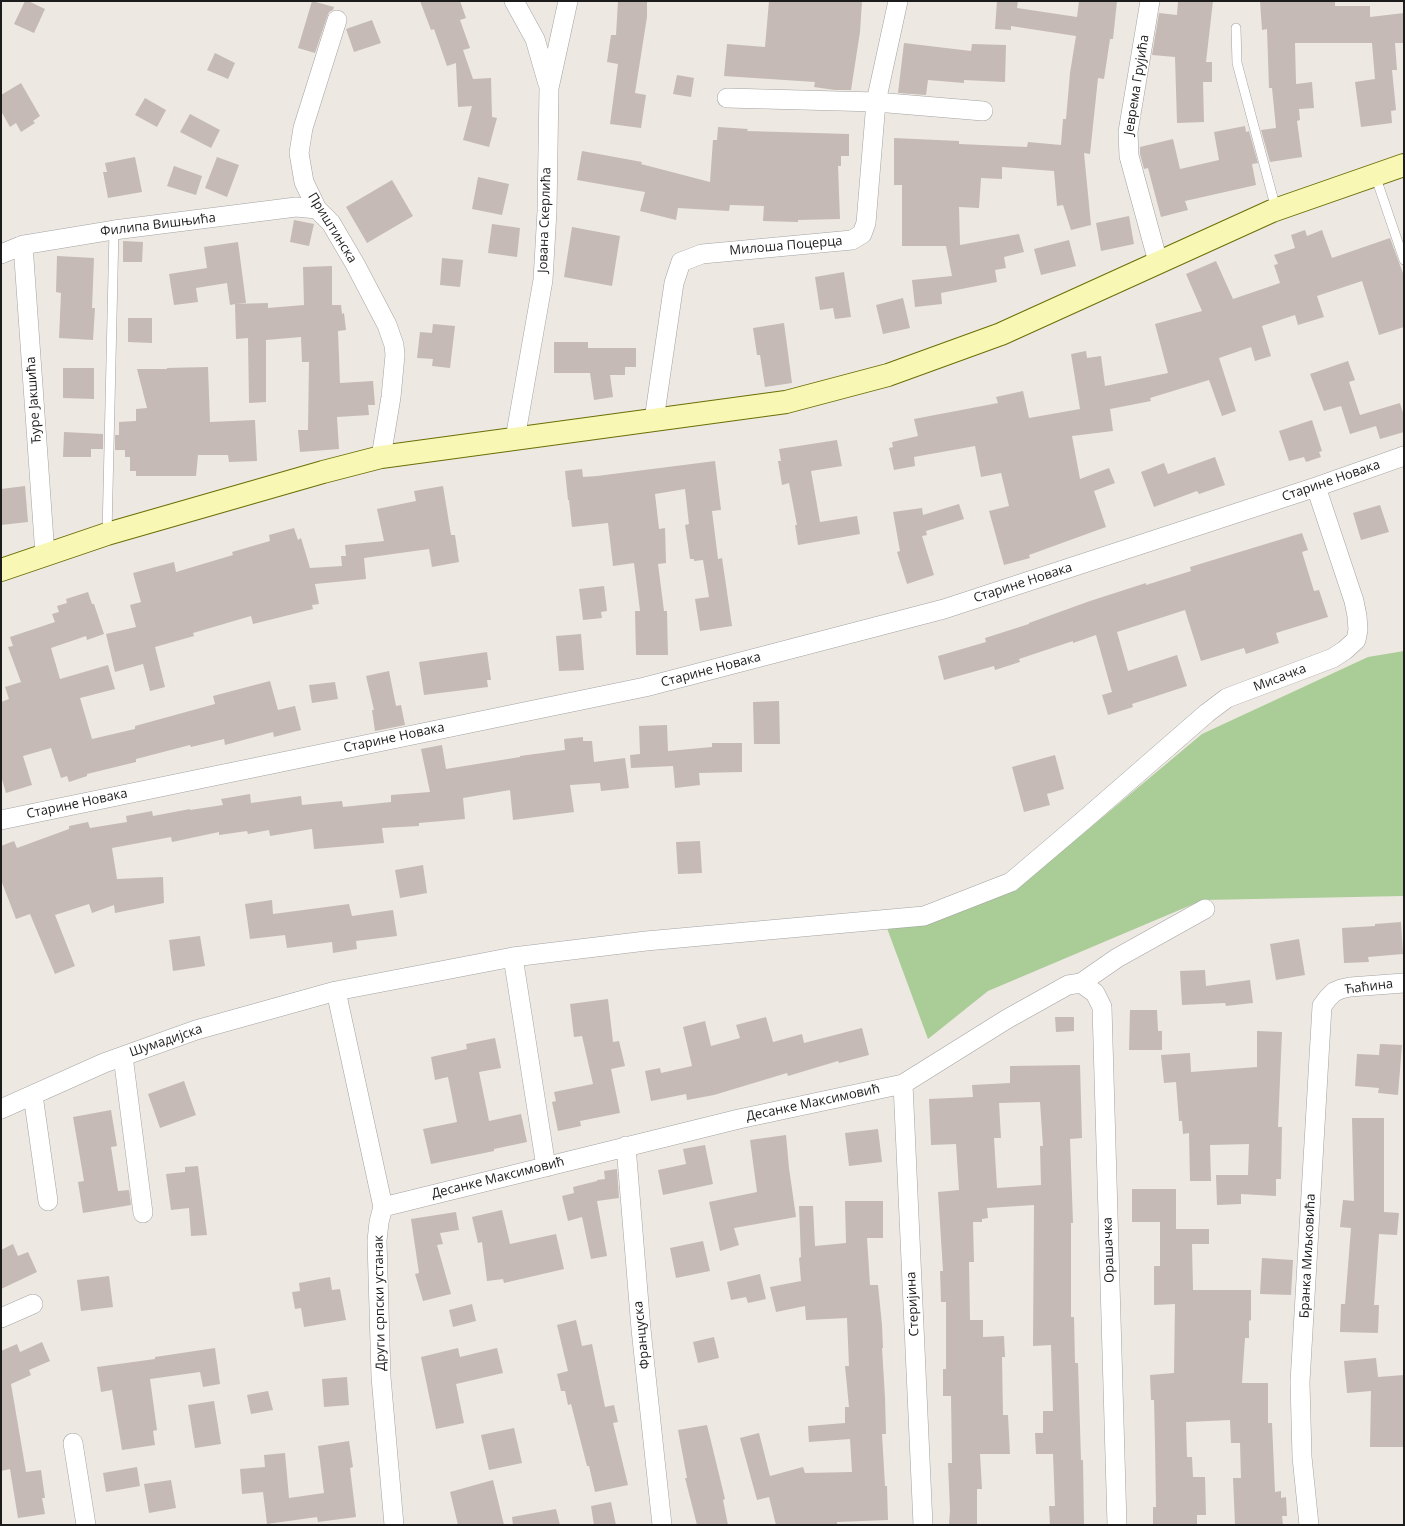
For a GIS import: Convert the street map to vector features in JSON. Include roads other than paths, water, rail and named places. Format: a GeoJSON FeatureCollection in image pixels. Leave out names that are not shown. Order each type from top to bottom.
{"type":"FeatureCollection","features":[{"type":"Feature","properties":{"kind":"main road"},"geometry":{"type":"LineString","coordinates":[[1,570],[107,534],[323,472],[382,457],[786,402],[888,375],[1000,334],[1276,209],[1404,166]]}},
{"type":"Feature","properties":{"kind":"street"},"geometry":{"type":"LineString","coordinates":[[514,1],[536,38],[549,88]]}},
{"type":"Feature","properties":{"kind":"street","name":"Јована Скерлића"},"geometry":{"type":"LineString","coordinates":[[515,439],[543,280],[547,211],[549,88],[568,1]]}},
{"type":"Feature","properties":{"kind":"street","name":"Милоша Поцерца"},"geometry":{"type":"LineString","coordinates":[[654,420],[674,283],[681,262],[702,254],[852,240],[862,234],[866,223],[876,102],[898,1]]}},
{"type":"Feature","properties":{"kind":"street","name":"Јеврема Грујића"},"geometry":{"type":"LineString","coordinates":[[1150,1],[1128,132],[1129,156],[1158,262]]}},
{"type":"Feature","properties":{"kind":"street","name":"Приштинска"},"geometry":{"type":"LineString","coordinates":[[337,20],[303,128],[299,153],[304,182],[318,209],[331,223],[355,264],[387,325],[394,345],[395,355],[391,397],[382,457]]}},
{"type":"Feature","properties":{"kind":"street"},"geometry":{"type":"LineString","coordinates":[[727,98],[876,102],[983,111]]}},
{"type":"Feature","properties":{"kind":"street","name":"Филипа Вишњића"},"geometry":{"type":"LineString","coordinates":[[1,254],[23,245],[114,230],[296,207],[318,209]]}},
{"type":"Feature","properties":{"kind":"street","name":"Ђуре Јакшића"},"geometry":{"type":"LineString","coordinates":[[23,245],[45,554]]}},
{"type":"Feature","properties":{"kind":"street","name":"Старине Новака"},"geometry":{"type":"LineString","coordinates":[[1,820],[645,687],[944,608],[1316,487],[1404,456]]}},
{"type":"Feature","properties":{"kind":"street","name":"Мисачка"},"geometry":{"type":"LineString","coordinates":[[1084,820],[1207,713],[1227,698],[1333,658],[1346,650],[1356,640],[1358,630],[1354,601],[1316,487]]}},
{"type":"Feature","properties":{"kind":"street","name":"Шумадијска"},"geometry":{"type":"LineString","coordinates":[[1,1109],[123,1056],[196,1030],[336,991],[513,957],[646,941],[924,916],[1011,882],[1084,820]]}},
{"type":"Feature","properties":{"kind":"street","name":"Десанке Максимовић"},"geometry":{"type":"LineString","coordinates":[[383,1206],[738,1119],[903,1084],[1007,1019],[1068,985],[1081,983],[1116,958],[1205,909]]}},
{"type":"Feature","properties":{"kind":"street"},"geometry":{"type":"LineString","coordinates":[[513,957],[546,1167]]}},
{"type":"Feature","properties":{"kind":"street","name":"Орашачка"},"geometry":{"type":"LineString","coordinates":[[1081,983],[1095,993],[1102,1007],[1118,1525]]}},
{"type":"Feature","properties":{"kind":"street","name":"Ћаћина"},"geometry":{"type":"LineString","coordinates":[[1334,992],[1350,987],[1404,983]]}},
{"type":"Feature","properties":{"kind":"street","name":"Други српски устанак"},"geometry":{"type":"LineString","coordinates":[[336,991],[383,1206],[379,1222],[377,1241],[381,1377],[394,1525]]}},
{"type":"Feature","properties":{"kind":"street","name":"Бранка Миљковића"},"geometry":{"type":"LineString","coordinates":[[1309,1525],[1302,1457],[1300,1382],[1322,1006],[1334,992]]}},
{"type":"Feature","properties":{"kind":"street"},"geometry":{"type":"LineString","coordinates":[[123,1056],[143,1212]]}},
{"type":"Feature","properties":{"kind":"street","name":"Стеријина"},"geometry":{"type":"LineString","coordinates":[[903,1084],[924,1525]]}},
{"type":"Feature","properties":{"kind":"street"},"geometry":{"type":"LineString","coordinates":[[33,1095],[48,1201]]}},
{"type":"Feature","properties":{"kind":"street","name":"Француска"},"geometry":{"type":"LineString","coordinates":[[626,1146],[641,1329],[662,1525]]}},
{"type":"Feature","properties":{"kind":"street"},"geometry":{"type":"LineString","coordinates":[[1,1318],[33,1304]]}},
{"type":"Feature","properties":{"kind":"street"},"geometry":{"type":"LineString","coordinates":[[73,1443],[86,1525]]}},
{"type":"Feature","properties":{"kind":"lane"},"geometry":{"type":"LineString","coordinates":[[1236,28],[1237,63],[1276,209]]}},
{"type":"Feature","properties":{"kind":"lane"},"geometry":{"type":"LineString","coordinates":[[1376,175],[1404,260]]}},
{"type":"Feature","properties":{"kind":"lane"},"geometry":{"type":"LineString","coordinates":[[107,534],[114,230]]}}]}
